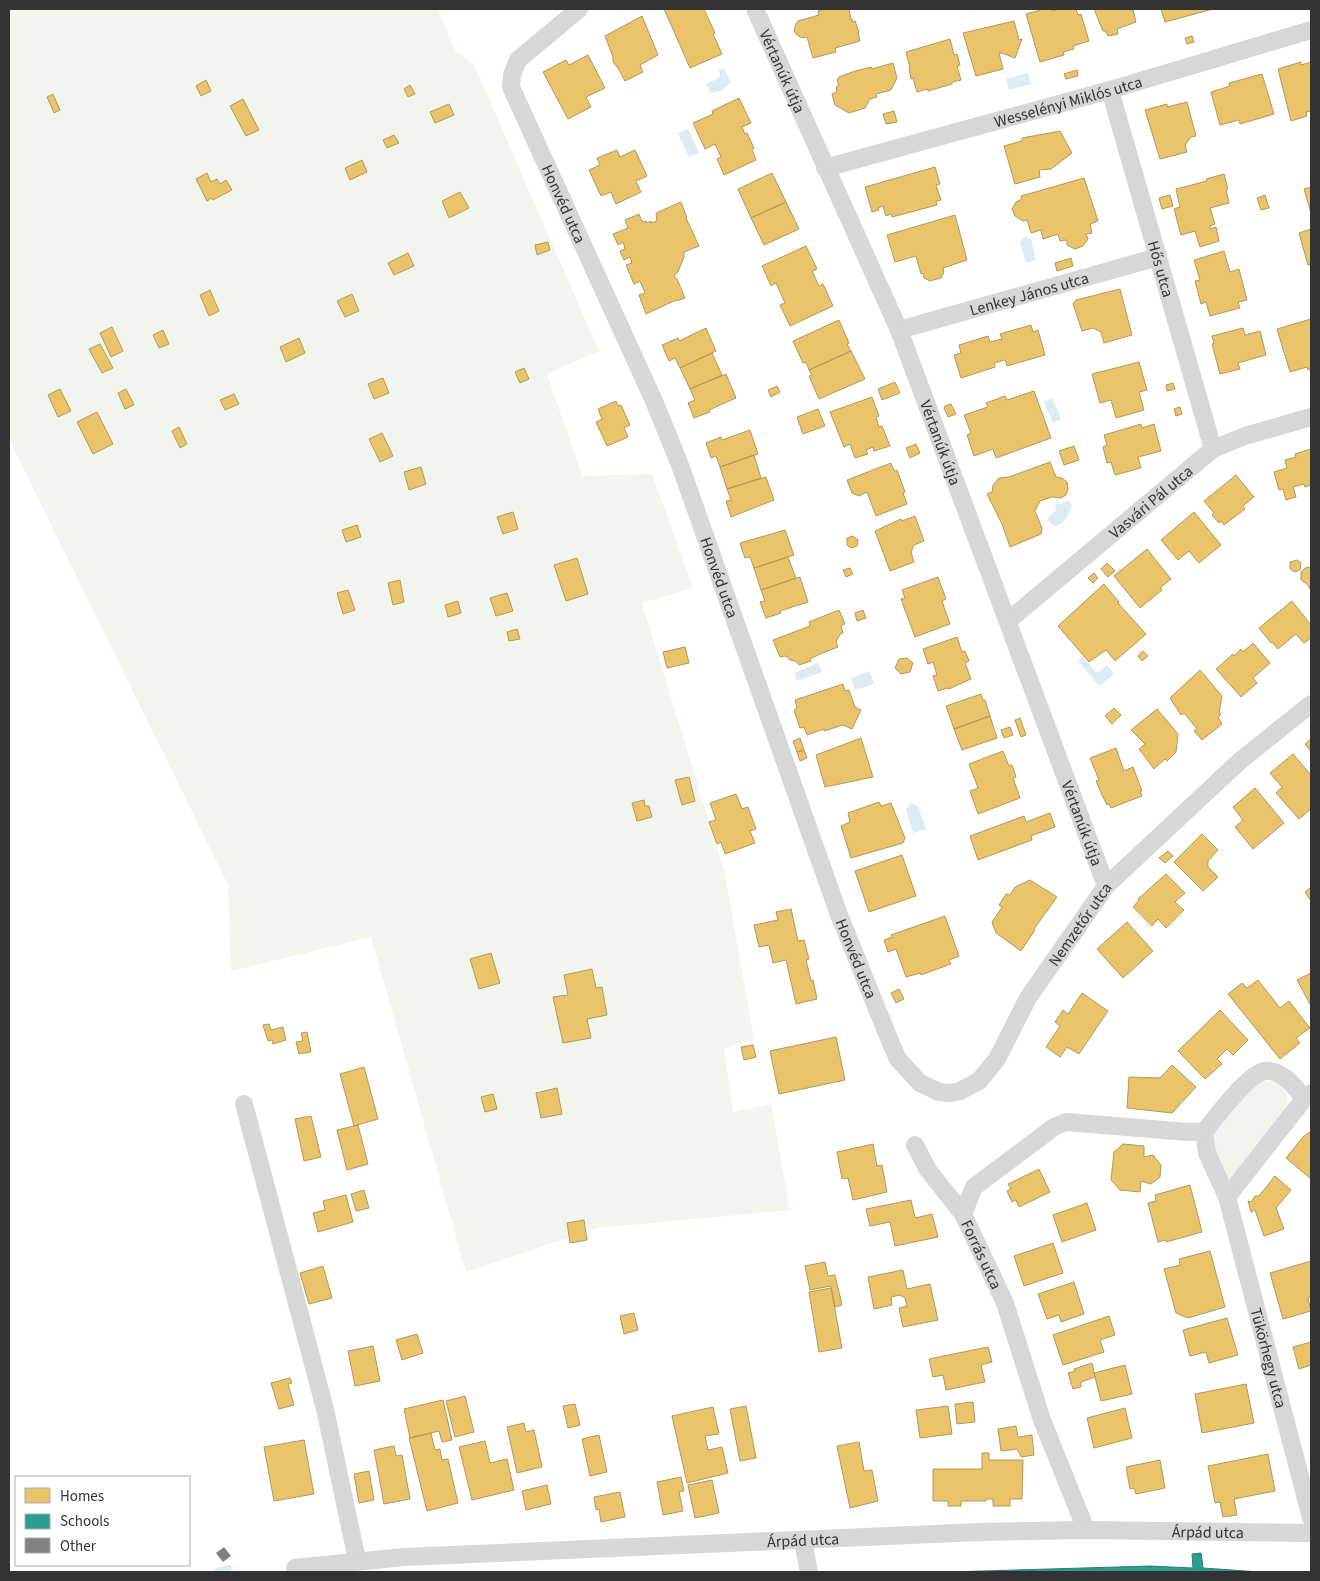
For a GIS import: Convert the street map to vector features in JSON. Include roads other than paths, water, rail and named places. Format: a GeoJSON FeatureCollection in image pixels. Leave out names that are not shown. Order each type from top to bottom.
{"type":"FeatureCollection","features":[{"type":"Feature","properties":{"kind":"street","name":"Honvéd utca"},"geometry":{"type":"LineString","coordinates":[[579,9],[553,28],[518,60],[510,87],[654,401],[680,465],[838,912],[892,1046],[898,1059],[912,1075]]}},
{"type":"Feature","properties":{"kind":"street","name":"Vértanúk útja"},"geometry":{"type":"LineString","coordinates":[[755,9],[899,330],[1106,886]]}},
{"type":"Feature","properties":{"kind":"street","name":"Wesselényi Miklós utca"},"geometry":{"type":"LineString","coordinates":[[826,168],[1110,90],[1311,30]]}},
{"type":"Feature","properties":{"kind":"street","name":"Hős utca"},"geometry":{"type":"LineString","coordinates":[[1110,90],[1213,449]]}},
{"type":"Feature","properties":{"kind":"street","name":"Lenkey János utca"},"geometry":{"type":"LineString","coordinates":[[899,330],[1158,257]]}},
{"type":"Feature","properties":{"kind":"street","name":"Vasvári Pál utca"},"geometry":{"type":"LineString","coordinates":[[1008,621],[1213,449],[1245,436],[1311,417]]}},
{"type":"Feature","properties":{"kind":"street","name":"Nemzetőr utca"},"geometry":{"type":"LineString","coordinates":[[912,1075],[920,1084],[939,1092],[950,1093],[960,1091],[979,1081],[997,1059],[1028,998],[1106,886],[1241,760],[1311,704]]}},
{"type":"Feature","properties":{"kind":"street"},"geometry":{"type":"LineString","coordinates":[[1204,1132],[1227,1102],[1262,1072],[1270,1071],[1282,1076],[1307,1096],[1227,1197]]}},
{"type":"Feature","properties":{"kind":"street"},"geometry":{"type":"LineString","coordinates":[[244,1104],[325,1409],[357,1560]]}},
{"type":"Feature","properties":{"kind":"street","name":"Forrás utca"},"geometry":{"type":"LineString","coordinates":[[1086,1530],[1042,1420],[1005,1303],[962,1214],[974,1187],[1054,1128],[1066,1122],[1204,1132]]}},
{"type":"Feature","properties":{"kind":"street","name":"Tükörhegy utca"},"geometry":{"type":"LineString","coordinates":[[1204,1132],[1207,1153],[1227,1197],[1311,1518]]}},
{"type":"Feature","properties":{"kind":"street"},"geometry":{"type":"LineString","coordinates":[[915,1145],[928,1170],[962,1214]]}},
{"type":"Feature","properties":{"kind":"street","name":"Árpád utca"},"geometry":{"type":"LineString","coordinates":[[295,1568],[357,1560],[404,1557],[980,1532],[1086,1530],[1311,1533]]}},
{"type":"Feature","properties":{"kind":"street"},"geometry":{"type":"LineString","coordinates":[[803,1541],[809,1572]]}},
{"type":"Feature","properties":{"kind":"waterway"},"geometry":{"type":"LineString","coordinates":[[217,1572],[229,1568]]}}]}
